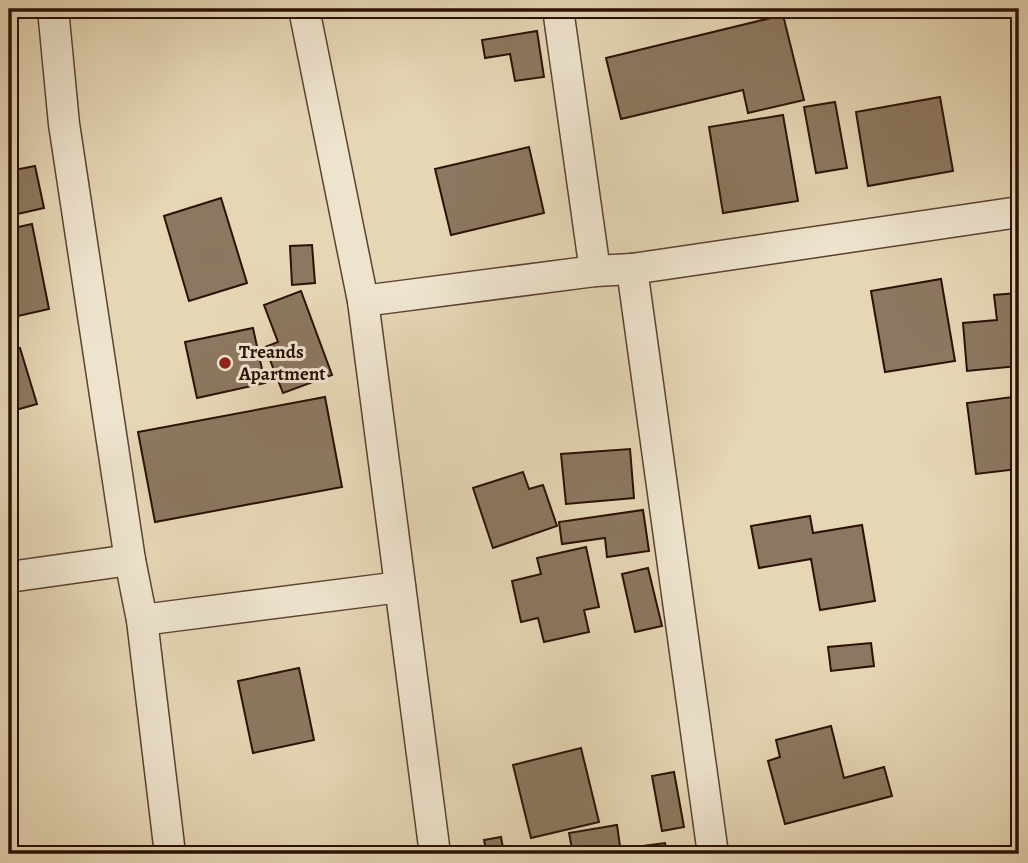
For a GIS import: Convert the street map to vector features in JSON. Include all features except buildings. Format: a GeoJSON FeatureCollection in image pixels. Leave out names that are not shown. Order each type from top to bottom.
{"type":"FeatureCollection","features":[{"type":"Feature","properties":{"kind":"street"},"geometry":{"type":"LineString","coordinates":[[53,9],[64,124],[130,560],[142,620],[170,854]]}},
{"type":"Feature","properties":{"kind":"street"},"geometry":{"type":"LineString","coordinates":[[304,9],[363,301],[435,854]]}},
{"type":"Feature","properties":{"kind":"street"},"geometry":{"type":"LineString","coordinates":[[558,9],[595,271]]}},
{"type":"Feature","properties":{"kind":"street"},"geometry":{"type":"LineString","coordinates":[[363,301],[595,271],[632,269],[1019,212]]}},
{"type":"Feature","properties":{"kind":"street"},"geometry":{"type":"LineString","coordinates":[[632,269],[713,854]]}},
{"type":"Feature","properties":{"kind":"street"},"geometry":{"type":"LineString","coordinates":[[9,577],[130,560]]}},
{"type":"Feature","properties":{"kind":"street"},"geometry":{"type":"LineString","coordinates":[[142,620],[400,587]]}},
{"type":"Feature","properties":{"kind":"place","name":"Treands Apartment"},"geometry":{"type":"Point","coordinates":[225,363]}}]}
